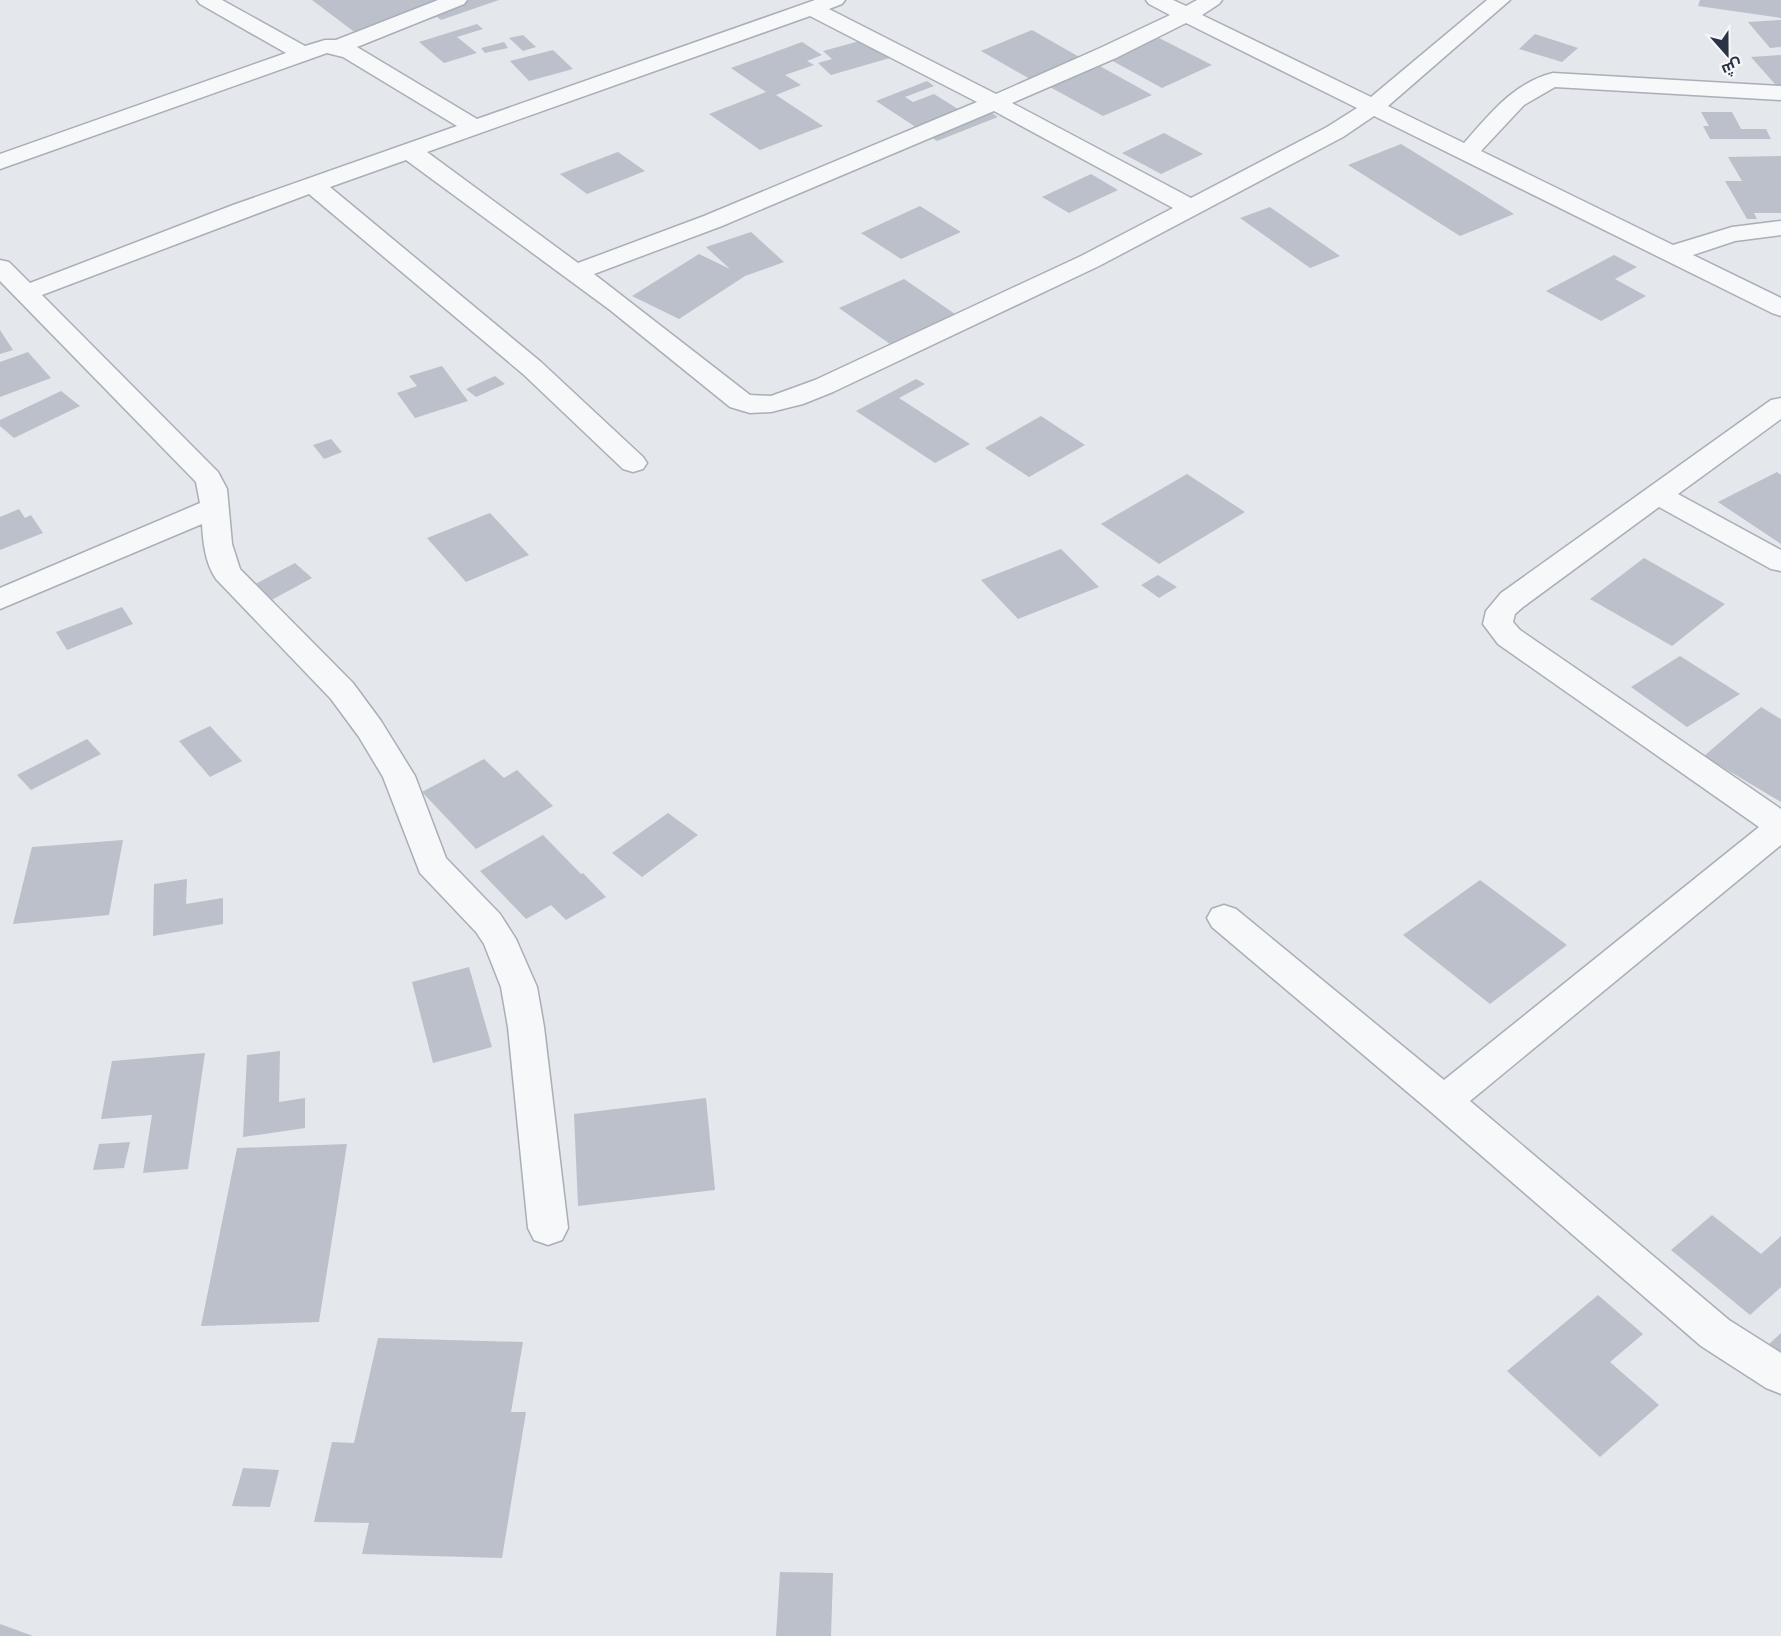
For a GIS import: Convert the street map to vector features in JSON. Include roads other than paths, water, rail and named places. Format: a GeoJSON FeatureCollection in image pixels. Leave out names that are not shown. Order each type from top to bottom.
{"type":"FeatureCollection","features":[{"type":"Feature","properties":{"kind":"street"},"geometry":{"type":"LineString","coordinates":[[207,0],[302,53]]}},
{"type":"Feature","properties":{"kind":"street"},"geometry":{"type":"LineString","coordinates":[[338,47],[457,0]]}},
{"type":"Feature","properties":{"kind":"street"},"geometry":{"type":"LineString","coordinates":[[26,293],[242,210],[835,0]]}},
{"type":"Feature","properties":{"kind":"street"},"geometry":{"type":"LineString","coordinates":[[1156,0],[1781,308]]}},
{"type":"Feature","properties":{"kind":"street"},"geometry":{"type":"LineString","coordinates":[[576,272],[713,221],[834,172],[1108,52],[1212,0]]}},
{"type":"Feature","properties":{"kind":"street"},"geometry":{"type":"LineString","coordinates":[[411,152],[576,272],[740,401],[748,406],[764,405],[824,386],[1090,261],[1335,132],[1372,108],[1500,0]]}},
{"type":"Feature","properties":{"kind":"street"},"geometry":{"type":"LineString","coordinates":[[226,10],[247,3]]}},
{"type":"Feature","properties":{"kind":"street"},"geometry":{"type":"LineString","coordinates":[[811,8],[993,101],[1192,208]]}},
{"type":"Feature","properties":{"kind":"street"},"geometry":{"type":"LineString","coordinates":[[0,162],[325,46],[338,47],[351,52],[476,128]]}},
{"type":"Feature","properties":{"kind":"street"},"geometry":{"type":"LineString","coordinates":[[1466,154],[1526,90],[1539,83],[1553,80],[1781,93]]}},
{"type":"Feature","properties":{"kind":"street"},"geometry":{"type":"LineString","coordinates":[[313,185],[532,368],[633,463]]}},
{"type":"Feature","properties":{"kind":"street"},"geometry":{"type":"LineString","coordinates":[[1671,254],[1732,234],[1781,228]]}},
{"type":"Feature","properties":{"kind":"street"},"geometry":{"type":"LineString","coordinates":[[0,267],[199,468],[213,489],[220,558],[226,572],[342,691],[370,729],[399,776],[432,864],[488,923],[499,939],[519,987],[526,1028],[548,1228]]}},
{"type":"Feature","properties":{"kind":"street"},"geometry":{"type":"LineString","coordinates":[[1444,1101],[1781,826],[1509,637],[1498,624],[1501,611],[1512,600],[1781,406]]}},
{"type":"Feature","properties":{"kind":"street"},"geometry":{"type":"LineString","coordinates":[[1658,495],[1781,562]]}},
{"type":"Feature","properties":{"kind":"street"},"geometry":{"type":"LineString","coordinates":[[0,599],[216,507]]}},
{"type":"Feature","properties":{"kind":"street"},"geometry":{"type":"LineString","coordinates":[[1224,918],[1444,1101],[1715,1333],[1781,1375]]}}]}
